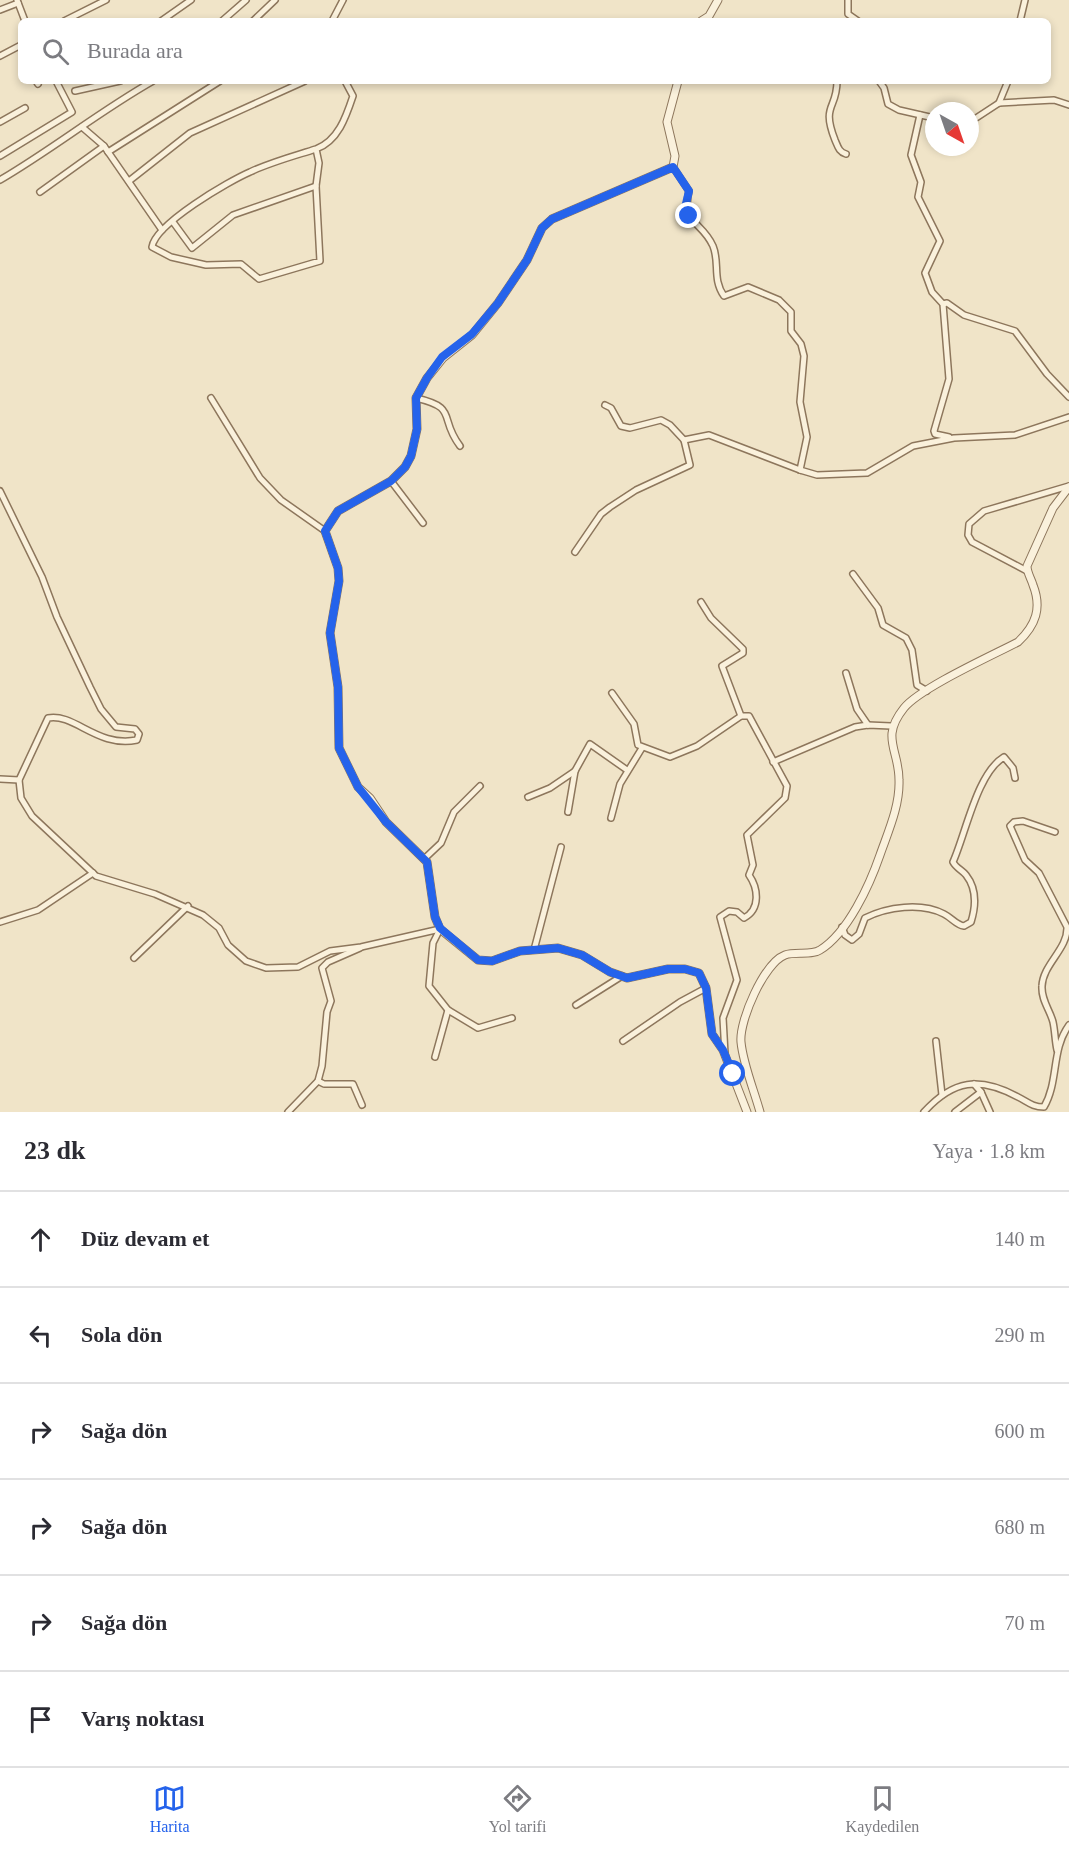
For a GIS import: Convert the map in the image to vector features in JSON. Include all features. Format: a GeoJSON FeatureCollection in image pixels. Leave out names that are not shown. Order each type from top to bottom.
{"type":"FeatureCollection","features":[{"type":"Feature","properties":{"kind":"street"},"geometry":{"type":"LineString","coordinates":[[70,18],[106,0]]}},
{"type":"Feature","properties":{"kind":"street"},"geometry":{"type":"LineString","coordinates":[[165,18],[191,0]]}},
{"type":"Feature","properties":{"kind":"street"},"geometry":{"type":"LineString","coordinates":[[225,18],[246,0]]}},
{"type":"Feature","properties":{"kind":"street"},"geometry":{"type":"LineString","coordinates":[[256,18],[275,0]]}},
{"type":"Feature","properties":{"kind":"street"},"geometry":{"type":"LineString","coordinates":[[334,18],[343,0]]}},
{"type":"Feature","properties":{"kind":"street"},"geometry":{"type":"LineString","coordinates":[[706,18],[718,0]]}},
{"type":"Feature","properties":{"kind":"street"},"geometry":{"type":"LineString","coordinates":[[848,0],[848,14],[853,18]]}},
{"type":"Feature","properties":{"kind":"street"},"geometry":{"type":"LineString","coordinates":[[1021,18],[1025,0]]}},
{"type":"Feature","properties":{"kind":"street"},"geometry":{"type":"LineString","coordinates":[[0,10],[18,2],[24,18]]}},
{"type":"Feature","properties":{"kind":"street"},"geometry":{"type":"LineString","coordinates":[[1,54],[18,48]]}},
{"type":"Feature","properties":{"kind":"street"},"geometry":{"type":"LineString","coordinates":[[0,156],[72,112],[58,84]]}},
{"type":"Feature","properties":{"kind":"street"},"geometry":{"type":"LineString","coordinates":[[75,91],[106,84]]}},
{"type":"Feature","properties":{"kind":"street"},"geometry":{"type":"LineString","coordinates":[[0,180],[40,157],[109,107],[148,84]]}},
{"type":"Feature","properties":{"kind":"street"},"geometry":{"type":"LineString","coordinates":[[108,152],[215,84]]}},
{"type":"Feature","properties":{"kind":"street"},"geometry":{"type":"LineString","coordinates":[[129,182],[190,133],[298,84]]}},
{"type":"Feature","properties":{"kind":"street"},"geometry":{"type":"LineString","coordinates":[[316,149],[319,163],[316,186],[320,261],[259,279],[241,264],[206,265],[171,257],[152,247],[153,240],[162,230],[203,198],[250,172],[326,145],[345,120],[353,96],[347,84]]}},
{"type":"Feature","properties":{"kind":"street"},"geometry":{"type":"LineString","coordinates":[[677,84],[667,122],[675,156],[673,167],[689,191],[685,208],[689,216],[697,226],[706,231],[715,250],[717,286],[724,296],[748,287],[779,300],[791,312],[791,331],[801,344],[804,356],[800,402],[807,437],[800,470]]}},
{"type":"Feature","properties":{"kind":"street"},"geometry":{"type":"LineString","coordinates":[[837,84],[837,90],[828,111],[828,123],[838,147],[846,154]]}},
{"type":"Feature","properties":{"kind":"street"},"geometry":{"type":"LineString","coordinates":[[881,84],[888,104],[899,110],[925,116]]}},
{"type":"Feature","properties":{"kind":"street"},"geometry":{"type":"LineString","coordinates":[[999,103],[1007,84]]}},
{"type":"Feature","properties":{"kind":"street"},"geometry":{"type":"LineString","coordinates":[[979,116],[999,103],[1054,100],[1069,105]]}},
{"type":"Feature","properties":{"kind":"street"},"geometry":{"type":"LineString","coordinates":[[0,122],[25,108]]}},
{"type":"Feature","properties":{"kind":"street"},"geometry":{"type":"LineString","coordinates":[[920,115],[911,155],[921,182],[918,197],[940,241],[926,273],[932,292],[943,304],[949,379],[934,431],[935,434],[954,438]]}},
{"type":"Feature","properties":{"kind":"street"},"geometry":{"type":"LineString","coordinates":[[82,128],[104,146],[162,230]]}},
{"type":"Feature","properties":{"kind":"street"},"geometry":{"type":"LineString","coordinates":[[40,192],[104,146]]}},
{"type":"Feature","properties":{"kind":"street"},"geometry":{"type":"LineString","coordinates":[[325,531],[338,511],[391,481],[405,467],[411,456],[417,429],[416,398],[442,357],[472,334],[498,303],[527,260],[542,228],[552,219],[673,167]]}},
{"type":"Feature","properties":{"kind":"street"},"geometry":{"type":"LineString","coordinates":[[173,222],[192,248],[233,215],[316,186]]}},
{"type":"Feature","properties":{"kind":"street"},"geometry":{"type":"LineString","coordinates":[[943,304],[947,303],[964,315],[1015,331],[1047,374],[1069,397]]}},
{"type":"Feature","properties":{"kind":"street"},"geometry":{"type":"LineString","coordinates":[[212,398],[260,478],[281,500],[325,531],[338,568],[339,581],[330,633],[338,687],[339,748],[358,787],[386,822],[424,859],[435,917],[440,928],[478,960],[492,961],[520,951],[558,948],[582,955],[610,972],[627,978],[685,969],[699,973],[706,988],[712,1034],[725,1055],[747,1112]]}},
{"type":"Feature","properties":{"kind":"street"},"geometry":{"type":"LineString","coordinates":[[416,398],[437,403],[443,408],[452,435],[460,446]]}},
{"type":"Feature","properties":{"kind":"street"},"geometry":{"type":"LineString","coordinates":[[575,552],[610,507],[636,490],[690,465],[684,440],[670,425],[661,420],[630,428],[621,426],[610,408],[605,405]]}},
{"type":"Feature","properties":{"kind":"street"},"geometry":{"type":"LineString","coordinates":[[684,440],[709,435],[817,475],[867,473],[913,446],[954,438],[1015,435],[1069,417]]}},
{"type":"Feature","properties":{"kind":"street"},"geometry":{"type":"LineString","coordinates":[[391,481],[423,523]]}},
{"type":"Feature","properties":{"kind":"street"},"geometry":{"type":"LineString","coordinates":[[1027,571],[1053,508],[1069,486]]}},
{"type":"Feature","properties":{"kind":"street"},"geometry":{"type":"LineString","coordinates":[[760,1112],[741,1042],[742,1024],[769,966],[784,955],[819,952],[835,937],[864,895],[895,812],[899,780],[893,752],[891,726],[906,705],[927,691],[1018,642],[1027,634],[1038,613],[1039,600],[1027,571],[972,542],[968,535],[969,524],[984,511],[1069,486]]}},
{"type":"Feature","properties":{"kind":"street"},"geometry":{"type":"LineString","coordinates":[[0,491],[42,577],[57,617],[101,709],[116,727],[135,729],[140,734],[136,740],[123,743],[94,736],[58,716],[48,718],[19,780],[21,798],[32,816],[93,873],[188,906],[219,928],[237,955],[266,968],[298,966],[330,951],[361,947],[440,928]]}},
{"type":"Feature","properties":{"kind":"street"},"geometry":{"type":"LineString","coordinates":[[853,574],[878,608],[883,625],[906,638],[912,650],[917,685],[927,691]]}},
{"type":"Feature","properties":{"kind":"street"},"geometry":{"type":"LineString","coordinates":[[701,602],[711,618],[743,649],[743,652],[722,666],[741,716]]}},
{"type":"Feature","properties":{"kind":"street"},"geometry":{"type":"LineString","coordinates":[[846,673],[857,709],[868,725]]}},
{"type":"Feature","properties":{"kind":"street"},"geometry":{"type":"LineString","coordinates":[[612,693],[634,724],[638,745],[670,758],[697,746],[741,716],[749,716],[787,786],[787,793],[771,814],[750,829],[747,835],[753,865],[749,875],[757,893],[748,917],[744,918],[737,912],[729,911],[720,917],[736,968],[737,980],[723,1018],[725,1055]]}},
{"type":"Feature","properties":{"kind":"street"},"geometry":{"type":"LineString","coordinates":[[773,762],[868,725],[891,726]]}},
{"type":"Feature","properties":{"kind":"street"},"geometry":{"type":"LineString","coordinates":[[568,812],[575,771],[587,748],[592,744],[627,770]]}},
{"type":"Feature","properties":{"kind":"street"},"geometry":{"type":"LineString","coordinates":[[611,818],[620,784],[642,748]]}},
{"type":"Feature","properties":{"kind":"street"},"geometry":{"type":"LineString","coordinates":[[842,927],[844,935],[852,940],[860,934],[866,918],[881,910],[906,908],[942,913],[958,925],[964,926],[971,922],[975,899],[973,887],[965,873],[956,868],[953,862],[984,780],[994,763],[1004,757],[1013,768],[1015,778]]}},
{"type":"Feature","properties":{"kind":"street"},"geometry":{"type":"LineString","coordinates":[[528,797],[550,788],[575,771]]}},
{"type":"Feature","properties":{"kind":"street"},"geometry":{"type":"LineString","coordinates":[[0,779],[19,780]]}},
{"type":"Feature","properties":{"kind":"street"},"geometry":{"type":"LineString","coordinates":[[424,859],[441,843],[454,812],[480,786]]}},
{"type":"Feature","properties":{"kind":"street"},"geometry":{"type":"LineString","coordinates":[[924,1112],[952,1088],[973,1083],[996,1087],[1035,1107],[1044,1107],[1053,1079],[1057,1050],[1053,1022],[1043,998],[1042,985],[1049,966],[1067,936],[1067,927],[1039,873],[1025,860],[1010,826],[1014,822],[1023,821],[1055,832]]}},
{"type":"Feature","properties":{"kind":"street"},"geometry":{"type":"LineString","coordinates":[[534,950],[561,847]]}},
{"type":"Feature","properties":{"kind":"street"},"geometry":{"type":"LineString","coordinates":[[0,922],[38,910],[93,873]]}},
{"type":"Feature","properties":{"kind":"street"},"geometry":{"type":"LineString","coordinates":[[134,958],[188,906]]}},
{"type":"Feature","properties":{"kind":"street"},"geometry":{"type":"LineString","coordinates":[[440,928],[433,943],[429,986],[448,1010],[478,1028],[512,1018]]}},
{"type":"Feature","properties":{"kind":"street"},"geometry":{"type":"LineString","coordinates":[[288,1112],[318,1080],[326,1043],[327,1012],[331,1001],[322,968],[328,962],[352,954],[361,947]]}},
{"type":"Feature","properties":{"kind":"street"},"geometry":{"type":"LineString","coordinates":[[576,1005],[622,976]]}},
{"type":"Feature","properties":{"kind":"street"},"geometry":{"type":"LineString","coordinates":[[623,1041],[680,1002],[687,1001],[706,988]]}},
{"type":"Feature","properties":{"kind":"street"},"geometry":{"type":"LineString","coordinates":[[435,1057],[448,1010]]}},
{"type":"Feature","properties":{"kind":"street"},"geometry":{"type":"LineString","coordinates":[[1057,1050],[1069,1025]]}},
{"type":"Feature","properties":{"kind":"street"},"geometry":{"type":"LineString","coordinates":[[936,1041],[942,1095]]}},
{"type":"Feature","properties":{"kind":"street"},"geometry":{"type":"LineString","coordinates":[[318,1080],[324,1084],[354,1084],[362,1105]]}},
{"type":"Feature","properties":{"kind":"street"},"geometry":{"type":"LineString","coordinates":[[973,1083],[981,1092],[990,1112]]}},
{"type":"Feature","properties":{"kind":"street"},"geometry":{"type":"LineString","coordinates":[[955,1112],[981,1092]]}},
{"type":"Feature","properties":{"kind":"route"},"geometry":{"type":"LineString","coordinates":[[689,216],[685,208],[689,191],[673,167],[552,219],[542,228],[527,260],[498,303],[472,334],[442,357],[427,378],[416,398],[417,429],[411,456],[405,467],[391,481],[338,511],[325,531],[325,537],[338,568],[339,581],[330,633],[338,687],[339,748],[358,787],[370,798],[386,822],[420,852],[427,862],[435,917],[440,928],[478,960],[492,961],[520,951],[558,948],[582,955],[610,972],[627,978],[668,969],[685,969],[699,973],[706,988],[712,1034],[723,1050],[733,1074]]}}]}
